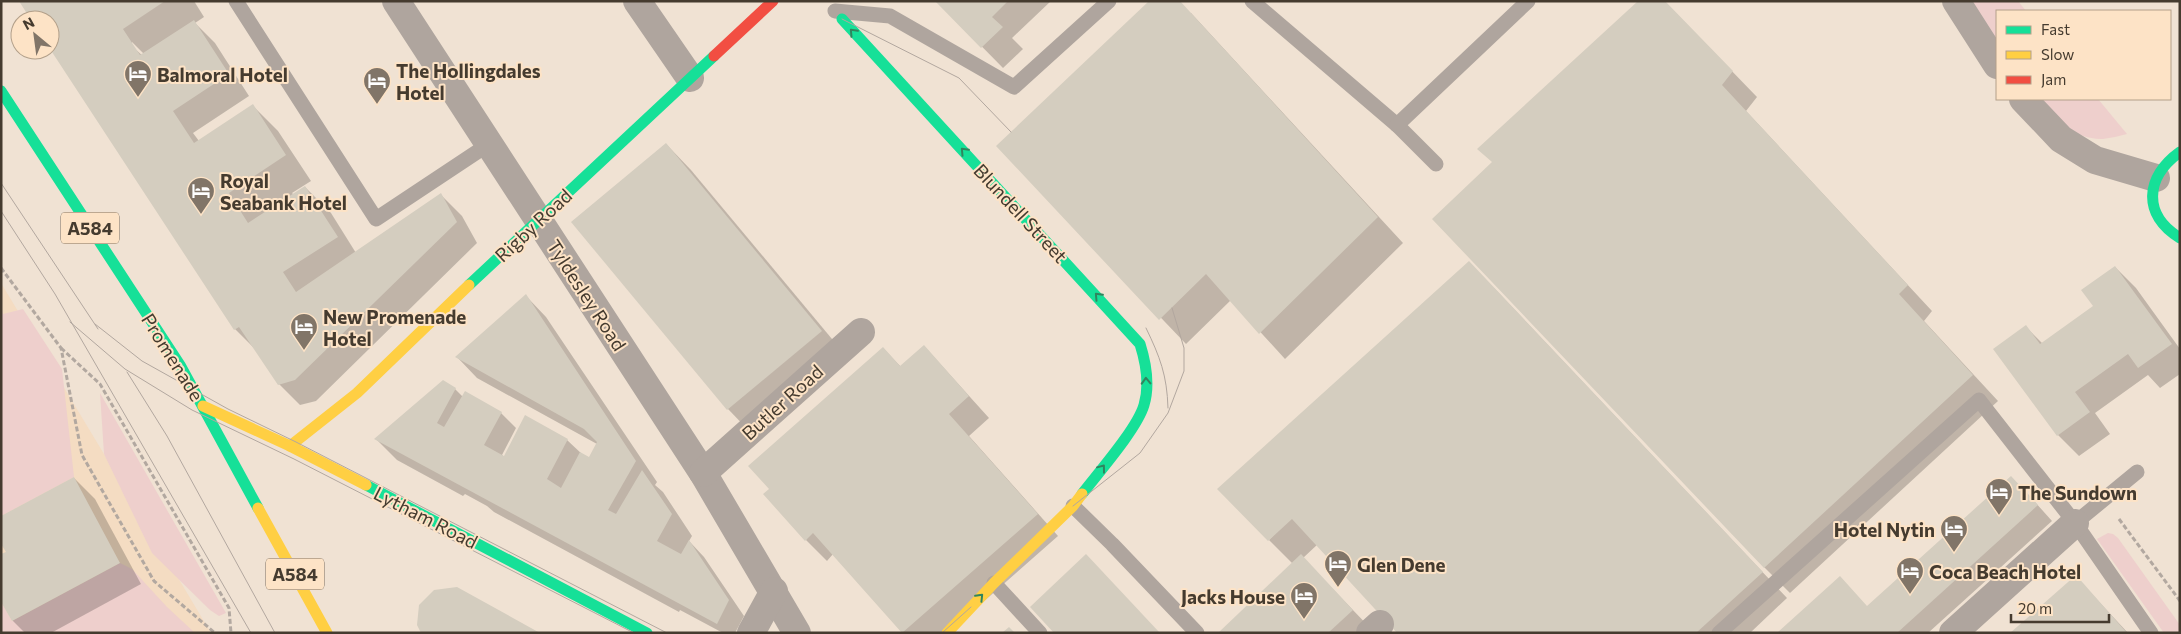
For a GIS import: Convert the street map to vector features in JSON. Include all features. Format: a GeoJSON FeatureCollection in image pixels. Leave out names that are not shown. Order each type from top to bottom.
{"type":"FeatureCollection","features":[{"type":"Feature","properties":{"kind":"street","name":"Tyldesley Road"},"geometry":{"type":"LineString","coordinates":[[396,1],[703,473],[774,590],[797,633]]}},
{"type":"Feature","properties":{"kind":"street"},"geometry":{"type":"LineString","coordinates":[[637,1],[690,78]]}},
{"type":"Feature","properties":{"kind":"street","name":"Rigby Road"},"geometry":{"type":"LineString","coordinates":[[290,446],[357,393],[538,219],[773,1]]}},
{"type":"Feature","properties":{"kind":"street"},"geometry":{"type":"LineString","coordinates":[[1956,1],[1996,63]]}},
{"type":"Feature","properties":{"kind":"street","name":"Blundell Street"},"geometry":{"type":"LineString","coordinates":[[839,15],[1131,332],[1140,344],[1144,358],[1147,383],[1144,406],[1133,427],[1073,506],[994,583],[947,633]]}},
{"type":"Feature","properties":{"kind":"street","name":"Promenade"},"geometry":{"type":"LineString","coordinates":[[1,91],[180,365],[327,633]]}},
{"type":"Feature","properties":{"kind":"street"},"geometry":{"type":"LineString","coordinates":[[2024,100],[2061,139],[2095,160],[2156,178]]}},
{"type":"Feature","properties":{"kind":"street"},"geometry":{"type":"LineString","coordinates":[[2180,152],[2167,160],[2156,178],[2152,200],[2156,214],[2164,227],[2180,238]]}},
{"type":"Feature","properties":{"kind":"street","name":"Butler Road"},"geometry":{"type":"LineString","coordinates":[[703,473],[861,332]]}},
{"type":"Feature","properties":{"kind":"street","name":"Lytham Road"},"geometry":{"type":"LineString","coordinates":[[203,406],[290,446],[620,626],[647,633]]}},
{"type":"Feature","properties":{"kind":"street"},"geometry":{"type":"LineString","coordinates":[[1953,633],[2075,523]]}},
{"type":"Feature","properties":{"kind":"street"},"geometry":{"type":"LineString","coordinates":[[751,633],[774,590]]}},
{"type":"Feature","properties":{"kind":"lane"},"geometry":{"type":"LineString","coordinates":[[236,1],[376,219],[489,144]]}},
{"type":"Feature","properties":{"kind":"lane"},"geometry":{"type":"LineString","coordinates":[[839,15],[889,9],[1014,87],[1109,1]]}},
{"type":"Feature","properties":{"kind":"lane"},"geometry":{"type":"LineString","coordinates":[[1252,1],[1397,125],[1436,164]]}},
{"type":"Feature","properties":{"kind":"lane"},"geometry":{"type":"LineString","coordinates":[[1397,125],[1528,1]]}},
{"type":"Feature","properties":{"kind":"lane"},"geometry":{"type":"LineString","coordinates":[[1719,633],[1979,400],[2075,523],[2151,633]]}},
{"type":"Feature","properties":{"kind":"lane"},"geometry":{"type":"LineString","coordinates":[[2075,523],[2103,498],[2137,472]]}},
{"type":"Feature","properties":{"kind":"lane"},"geometry":{"type":"LineString","coordinates":[[1073,506],[1197,633]]}},
{"type":"Feature","properties":{"kind":"lane"},"geometry":{"type":"LineString","coordinates":[[994,583],[1040,633]]}},
{"type":"Feature","properties":{"kind":"path"},"geometry":{"type":"LineString","coordinates":[[1,268],[61,348],[100,384],[229,608],[231,633]]}},
{"type":"Feature","properties":{"kind":"path"},"geometry":{"type":"LineString","coordinates":[[61,348],[82,455],[154,581],[215,633]]}},
{"type":"Feature","properties":{"kind":"path"},"geometry":{"type":"LineString","coordinates":[[2103,498],[2180,601]]}},
{"type":"Feature","properties":{"kind":"shaded area"},"geometry":{"type":"Polygon","coordinates":[[[1966,1],[2018,1],[2025,10],[1996,10],[1996,46],[1966,1]]]}},
{"type":"Feature","properties":{"kind":"shaded area"},"geometry":{"type":"Polygon","coordinates":[[[2037,100],[2099,100],[2127,134],[2103,139],[2083,136],[2066,127],[2037,100]]]}},
{"type":"Feature","properties":{"kind":"shaded area"},"geometry":{"type":"Polygon","coordinates":[[[1,283],[104,454],[211,633],[1,633],[1,283]]]}},
{"type":"Feature","properties":{"kind":"shaded area"},"geometry":{"type":"Polygon","coordinates":[[[1,306],[3,314],[23,309],[62,369],[74,477],[1,516],[1,306]]]}},
{"type":"Feature","properties":{"kind":"shaded area"},"geometry":{"type":"Polygon","coordinates":[[[100,393],[226,613],[219,616],[210,610],[152,553],[104,454],[100,393]]]}},
{"type":"Feature","properties":{"kind":"shaded area"},"geometry":{"type":"Polygon","coordinates":[[[2108,533],[2118,538],[2180,625],[2180,633],[2164,633],[2097,539],[2108,533]]]}},
{"type":"Feature","properties":{"kind":"shaded area"},"geometry":{"type":"Polygon","coordinates":[[[120,563],[132,569],[167,607],[195,633],[1,633],[1,602],[12,621],[120,563]]]}},
{"type":"Feature","properties":{"kind":"building"},"geometry":{"type":"Polygon","coordinates":[[[19,1],[165,1],[123,29],[140,55],[194,20],[229,74],[173,111],[194,143],[253,104],[286,155],[229,193],[248,223],[305,186],[338,237],[283,272],[296,292],[441,193],[457,222],[295,380],[278,385],[239,327],[234,330],[57,60],[60,60],[60,10],[25,10],[19,1]]]}},
{"type":"Feature","properties":{"kind":"building"},"geometry":{"type":"Polygon","coordinates":[[[935,1],[1008,1],[992,17],[1003,27],[981,48],[935,1]]]}},
{"type":"Feature","properties":{"kind":"building"},"geometry":{"type":"Polygon","coordinates":[[[1149,1],[1180,1],[1378,217],[1259,334],[1206,274],[1159,320],[996,146],[1149,1]]]}},
{"type":"Feature","properties":{"kind":"building"},"geometry":{"type":"Polygon","coordinates":[[[1638,1],[1665,1],[1733,71],[1722,85],[1908,285],[1899,294],[1973,375],[1764,568],[1432,219],[1492,162],[1477,149],[1638,1]]]}},
{"type":"Feature","properties":{"kind":"building"},"geometry":{"type":"Polygon","coordinates":[[[666,143],[822,331],[727,410],[571,222],[666,143]]]}},
{"type":"Feature","properties":{"kind":"building"},"geometry":{"type":"Polygon","coordinates":[[[1469,261],[1763,572],[1696,633],[1397,633],[1292,519],[1268,541],[1217,489],[1469,261]]]}},
{"type":"Feature","properties":{"kind":"building"},"geometry":{"type":"Polygon","coordinates":[[[2115,266],[2172,344],[2138,368],[2128,354],[2075,392],[2090,412],[2057,436],[1993,349],[2026,325],[2040,344],[2093,306],[2081,290],[2115,266]]]}},
{"type":"Feature","properties":{"kind":"building"},"geometry":{"type":"Polygon","coordinates":[[[526,294],[636,461],[608,510],[616,514],[642,470],[672,514],[657,541],[681,554],[689,540],[729,600],[717,624],[374,439],[443,380],[456,388],[437,423],[444,427],[465,391],[502,412],[484,445],[504,456],[525,415],[568,439],[547,479],[561,488],[580,452],[589,457],[597,442],[584,429],[455,357],[526,294]]]}},
{"type":"Feature","properties":{"kind":"building"},"geometry":{"type":"Polygon","coordinates":[[[924,345],[969,396],[949,414],[1038,514],[902,633],[813,533],[805,541],[763,494],[769,489],[748,466],[883,347],[900,366],[924,345]]]}},
{"type":"Feature","properties":{"kind":"building"},"geometry":{"type":"Polygon","coordinates":[[[2011,476],[2038,505],[1897,633],[1777,633],[1840,576],[1867,606],[2011,476]]]}},
{"type":"Feature","properties":{"kind":"building"},"geometry":{"type":"Polygon","coordinates":[[[74,477],[120,563],[12,621],[1,602],[1,554],[6,552],[1,544],[1,516],[74,477]]]}},
{"type":"Feature","properties":{"kind":"building"},"geometry":{"type":"Polygon","coordinates":[[[1086,554],[1159,632],[1054,633],[1030,607],[1086,554]]]}},
{"type":"Feature","properties":{"kind":"building"},"geometry":{"type":"Polygon","coordinates":[[[1301,554],[1353,610],[1328,633],[1218,633],[1301,554]]]}},
{"type":"Feature","properties":{"kind":"building"},"geometry":{"type":"Polygon","coordinates":[[[2076,575],[2127,633],[2010,633],[2076,575]]]}},
{"type":"Feature","properties":{"kind":"building"},"geometry":{"type":"Polygon","coordinates":[[[457,587],[540,633],[421,633],[417,625],[419,605],[434,590],[457,587]]]}},
{"type":"Feature","properties":{"kind":"building"},"geometry":{"type":"Polygon","coordinates":[[[1009,627],[1015,633],[1002,633],[1009,627]]]}},
{"type":"Feature","properties":{"kind":"tram line"},"geometry":{"type":"LineString","coordinates":[[842,19],[959,78],[1011,132]]}},
{"type":"Feature","properties":{"kind":"tram line"},"geometry":{"type":"LineString","coordinates":[[1,183],[98,329]]}},
{"type":"Feature","properties":{"kind":"tram line"},"geometry":{"type":"LineString","coordinates":[[1,211],[55,294],[251,633]]}},
{"type":"Feature","properties":{"kind":"tram line"},"geometry":{"type":"LineString","coordinates":[[1073,506],[1140,453],[1168,413],[1184,371],[1184,348],[1172,308]]}},
{"type":"Feature","properties":{"kind":"tram line"},"geometry":{"type":"LineString","coordinates":[[70,322],[125,369],[192,410],[294,459],[634,633]]}},
{"type":"Feature","properties":{"kind":"tram line"},"geometry":{"type":"LineString","coordinates":[[95,324],[142,361],[228,409],[296,442],[667,633]]}},
{"type":"Feature","properties":{"kind":"tram line"},"geometry":{"type":"LineString","coordinates":[[1146,328],[1162,366],[1168,408]]}},
{"type":"Feature","properties":{"kind":"tram line"},"geometry":{"type":"LineString","coordinates":[[127,372],[167,436],[275,633]]}},
{"type":"Feature","properties":{"kind":"tram line"},"geometry":{"type":"LineString","coordinates":[[942,633],[971,607]]}},
{"type":"Feature","properties":{"kind":"traffic: fast"},"geometry":{"type":"LineString","coordinates":[[842,19],[1140,344],[1146,374],[1147,390],[1144,405],[1126,438],[1082,494]]}},
{"type":"Feature","properties":{"kind":"traffic: fast"},"geometry":{"type":"LineString","coordinates":[[469,285],[714,56]]}},
{"type":"Feature","properties":{"kind":"traffic: fast"},"geometry":{"type":"LineString","coordinates":[[1,91],[180,365],[258,508]]}},
{"type":"Feature","properties":{"kind":"traffic: fast"},"geometry":{"type":"LineString","coordinates":[[2180,152],[2168,162],[2160,173],[2155,184],[2153,196],[2154,207],[2159,218],[2168,229],[2180,238]]}},
{"type":"Feature","properties":{"kind":"traffic: fast"},"geometry":{"type":"LineString","coordinates":[[366,485],[647,633]]}},
{"type":"Feature","properties":{"kind":"traffic: slow"},"geometry":{"type":"LineString","coordinates":[[290,446],[357,393],[469,285]]}},
{"type":"Feature","properties":{"kind":"traffic: slow"},"geometry":{"type":"LineString","coordinates":[[203,406],[290,446],[366,485]]}},
{"type":"Feature","properties":{"kind":"traffic: slow"},"geometry":{"type":"LineString","coordinates":[[947,633],[994,583],[1073,506],[1082,494]]}},
{"type":"Feature","properties":{"kind":"traffic: slow"},"geometry":{"type":"LineString","coordinates":[[258,508],[327,633]]}},
{"type":"Feature","properties":{"kind":"traffic: jam"},"geometry":{"type":"LineString","coordinates":[[714,56],[773,1]]}},
{"type":"Feature","properties":{"kind":"place","name":"Balmoral Hotel"},"geometry":{"type":"Point","coordinates":[138,98]}},
{"type":"Feature","properties":{"kind":"place","name":"The Hollingdales Hotel"},"geometry":{"type":"Point","coordinates":[377,105]}},
{"type":"Feature","properties":{"kind":"place","name":"Royal Seabank Hotel"},"geometry":{"type":"Point","coordinates":[201,215]}},
{"type":"Feature","properties":{"kind":"place","name":"New Promenade Hotel"},"geometry":{"type":"Point","coordinates":[304,351]}},
{"type":"Feature","properties":{"kind":"place","name":"The Sundown"},"geometry":{"type":"Point","coordinates":[1999,516]}},
{"type":"Feature","properties":{"kind":"place","name":"Hotel Nytin"},"geometry":{"type":"Point","coordinates":[1954,553]}},
{"type":"Feature","properties":{"kind":"place","name":"Glen Dene"},"geometry":{"type":"Point","coordinates":[1338,588]}},
{"type":"Feature","properties":{"kind":"place","name":"Coca Beach Hotel"},"geometry":{"type":"Point","coordinates":[1910,595]}},
{"type":"Feature","properties":{"kind":"place","name":"Jacks House"},"geometry":{"type":"Point","coordinates":[1304,620]}}]}
